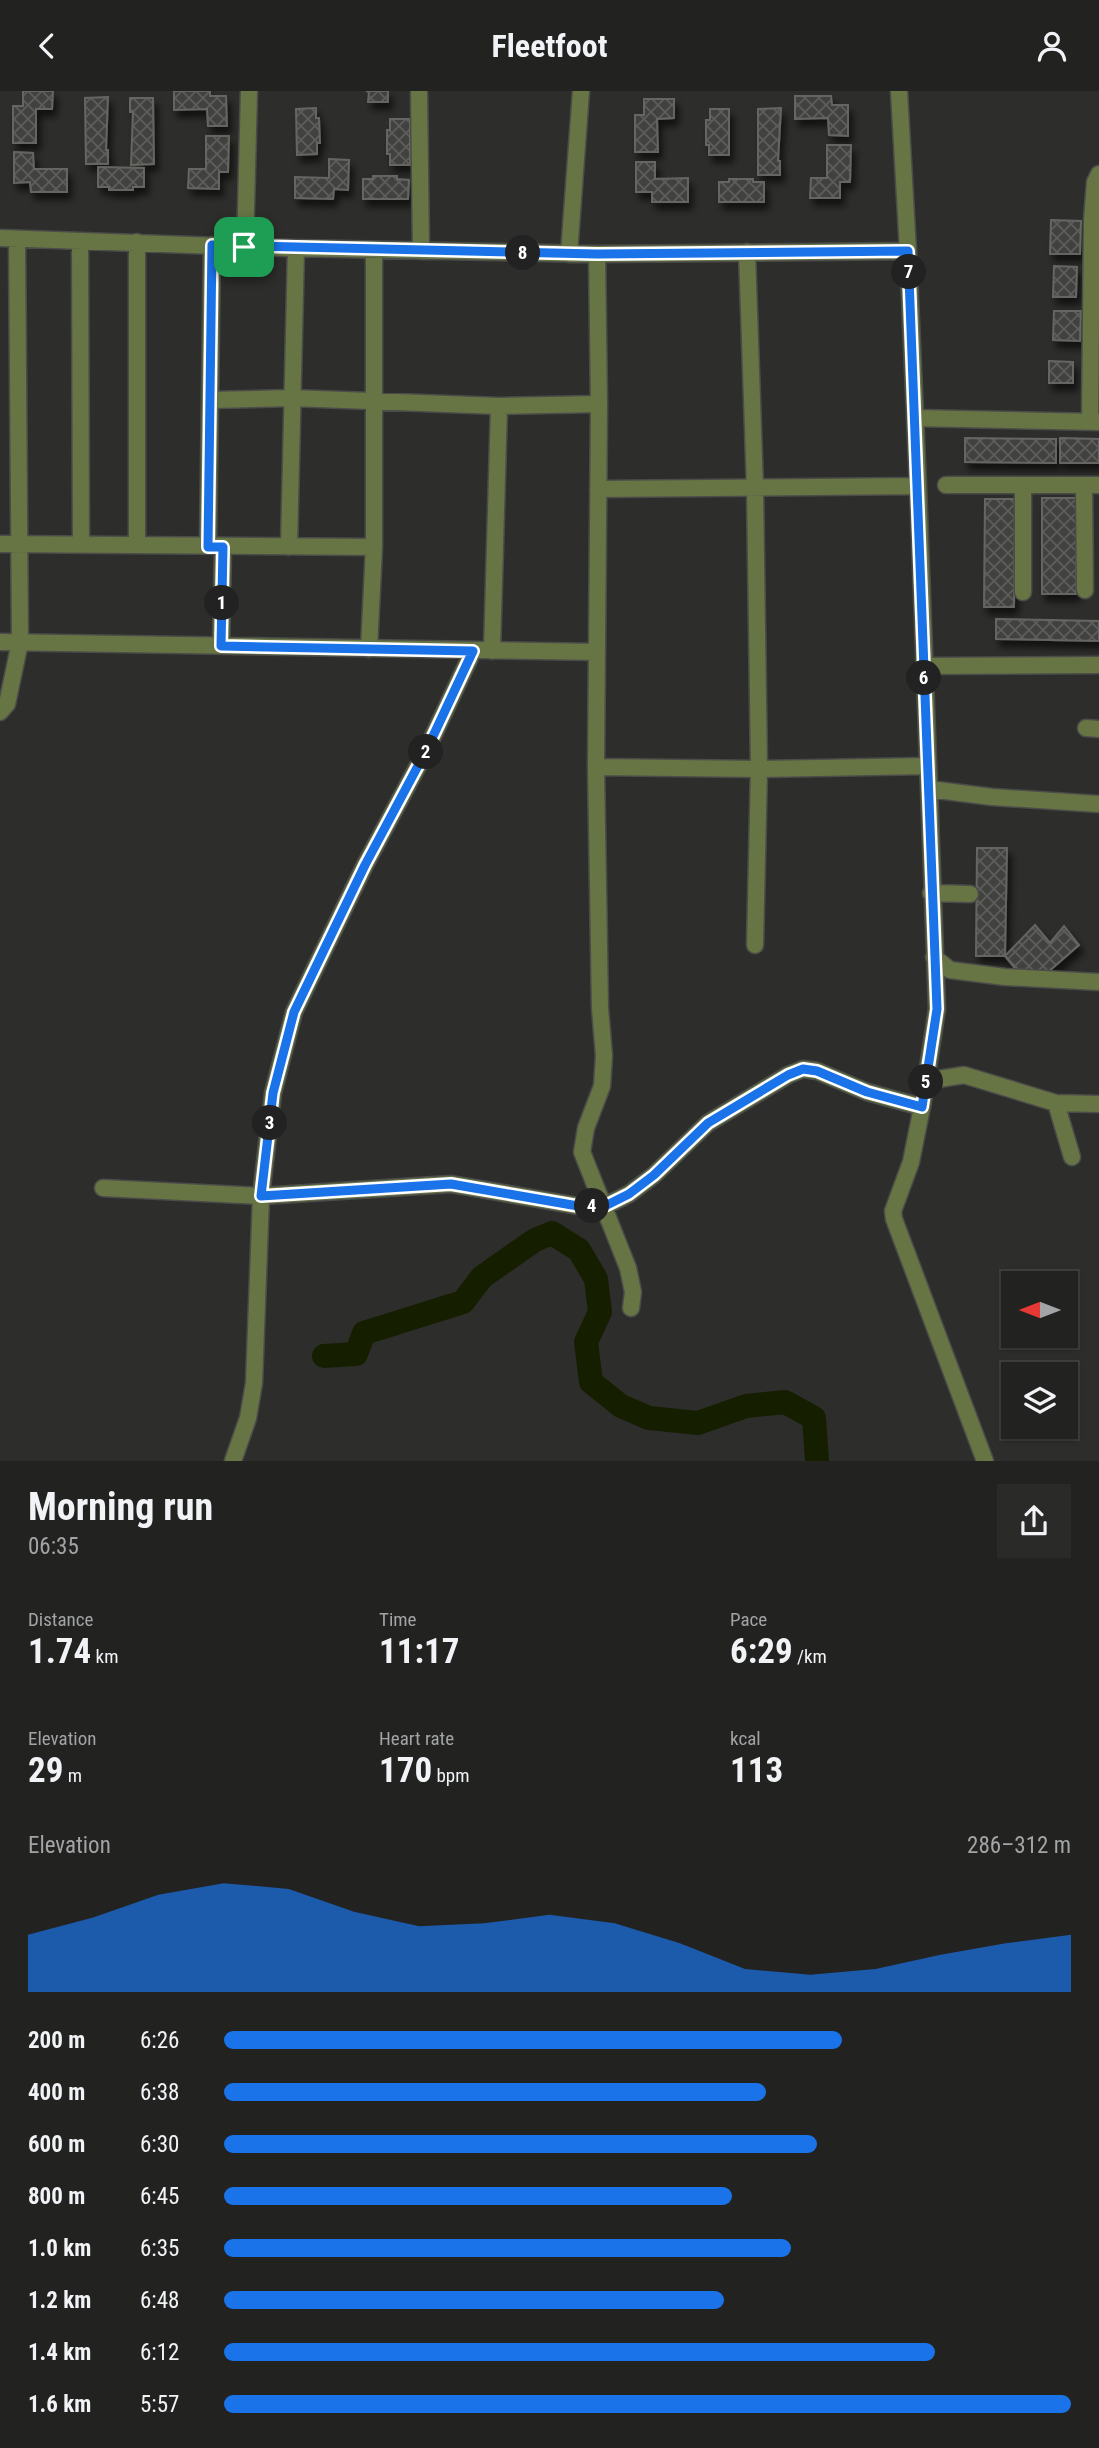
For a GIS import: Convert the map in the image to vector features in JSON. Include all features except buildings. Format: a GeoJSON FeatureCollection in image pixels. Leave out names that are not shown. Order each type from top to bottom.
{"type":"FeatureCollection","features":[{"type":"Feature","properties":{"kind":"street"},"geometry":{"type":"LineString","coordinates":[[244,247],[249,91]]}},
{"type":"Feature","properties":{"kind":"street"},"geometry":{"type":"LineString","coordinates":[[419,91],[421,251]]}},
{"type":"Feature","properties":{"kind":"street"},"geometry":{"type":"LineString","coordinates":[[569,254],[580,91]]}},
{"type":"Feature","properties":{"kind":"street"},"geometry":{"type":"LineString","coordinates":[[899,91],[918,486],[926,766],[937,1009],[911,1162],[893,1211],[985,1461]]}},
{"type":"Feature","properties":{"kind":"street"},"geometry":{"type":"LineString","coordinates":[[915,418],[1095,422],[1095,182],[1099,174]]}},
{"type":"Feature","properties":{"kind":"street"},"geometry":{"type":"LineString","coordinates":[[0,239],[569,254],[908,251]]}},
{"type":"Feature","properties":{"kind":"street"},"geometry":{"type":"LineString","coordinates":[[0,712],[7,703],[20,642],[17,239]]}},
{"type":"Feature","properties":{"kind":"street"},"geometry":{"type":"LineString","coordinates":[[80,241],[81,544]]}},
{"type":"Feature","properties":{"kind":"street"},"geometry":{"type":"LineString","coordinates":[[136,545],[137,242]]}},
{"type":"Feature","properties":{"kind":"street"},"geometry":{"type":"LineString","coordinates":[[212,245],[210,400],[221,646]]}},
{"type":"Feature","properties":{"kind":"street"},"geometry":{"type":"LineString","coordinates":[[289,547],[296,248]]}},
{"type":"Feature","properties":{"kind":"street"},"geometry":{"type":"LineString","coordinates":[[369,649],[374,547],[374,250]]}},
{"type":"Feature","properties":{"kind":"street"},"geometry":{"type":"LineString","coordinates":[[747,252],[755,488],[759,769],[755,945]]}},
{"type":"Feature","properties":{"kind":"street"},"geometry":{"type":"LineString","coordinates":[[597,254],[599,404],[596,767],[603,1077],[583,1137],[582,1152],[628,1268],[633,1292],[631,1308]]}},
{"type":"Feature","properties":{"kind":"street"},"geometry":{"type":"LineString","coordinates":[[210,400],[292,398],[499,406],[599,404]]}},
{"type":"Feature","properties":{"kind":"street"},"geometry":{"type":"LineString","coordinates":[[492,651],[499,406]]}},
{"type":"Feature","properties":{"kind":"street"},"geometry":{"type":"LineString","coordinates":[[946,485],[1092,485],[1085,590]]}},
{"type":"Feature","properties":{"kind":"street"},"geometry":{"type":"LineString","coordinates":[[1023,485],[1023,592]]}},
{"type":"Feature","properties":{"kind":"street"},"geometry":{"type":"LineString","coordinates":[[598,489],[918,486]]}},
{"type":"Feature","properties":{"kind":"street"},"geometry":{"type":"LineString","coordinates":[[0,544],[374,547]]}},
{"type":"Feature","properties":{"kind":"street"},"geometry":{"type":"LineString","coordinates":[[0,642],[597,652]]}},
{"type":"Feature","properties":{"kind":"street"},"geometry":{"type":"LineString","coordinates":[[233,1461],[248,1418],[254,1383],[261,1196],[273,1093],[294,1012],[365,865],[427,749],[473,651]]}},
{"type":"Feature","properties":{"kind":"street"},"geometry":{"type":"LineString","coordinates":[[924,666],[1099,665]]}},
{"type":"Feature","properties":{"kind":"street"},"geometry":{"type":"LineString","coordinates":[[596,767],[759,769],[926,766]]}},
{"type":"Feature","properties":{"kind":"street"},"geometry":{"type":"LineString","coordinates":[[929,789],[992,797],[1099,804]]}},
{"type":"Feature","properties":{"kind":"street"},"geometry":{"type":"LineString","coordinates":[[931,893],[970,894]]}},
{"type":"Feature","properties":{"kind":"street"},"geometry":{"type":"LineString","coordinates":[[934,957],[950,970],[1005,977],[1099,982]]}},
{"type":"Feature","properties":{"kind":"street"},"geometry":{"type":"LineString","coordinates":[[103,1188],[261,1196],[451,1184],[578,1206],[605,1206],[629,1194],[654,1175],[708,1123],[788,1075],[803,1069],[817,1071],[867,1092],[922,1107]]}},
{"type":"Feature","properties":{"kind":"street"},"geometry":{"type":"LineString","coordinates":[[926,1081],[964,1075],[1056,1103],[1099,1104]]}},
{"type":"Feature","properties":{"kind":"street"},"geometry":{"type":"LineString","coordinates":[[1056,1103],[1072,1157]]}},
{"type":"Feature","properties":{"kind":"waterway"},"geometry":{"type":"LineString","coordinates":[[324,1356],[356,1354],[364,1333],[463,1302],[482,1277],[535,1240],[552,1233],[579,1250],[596,1279],[600,1312],[586,1342],[591,1382],[621,1406],[649,1418],[698,1423],[746,1406],[785,1402],[814,1418],[817,1461]]}},
{"type":"Feature","properties":{"kind":"route"},"geometry":{"type":"LineString","coordinates":[[212,245],[244,247],[597,254],[908,251],[937,1009],[922,1107],[867,1092],[817,1071],[803,1069],[751,1096],[708,1123],[654,1175],[629,1194],[605,1206],[578,1206],[451,1184],[261,1196],[273,1093],[294,1012],[365,865],[427,749],[473,651],[221,646],[223,547],[208,547],[212,245]]}}]}
